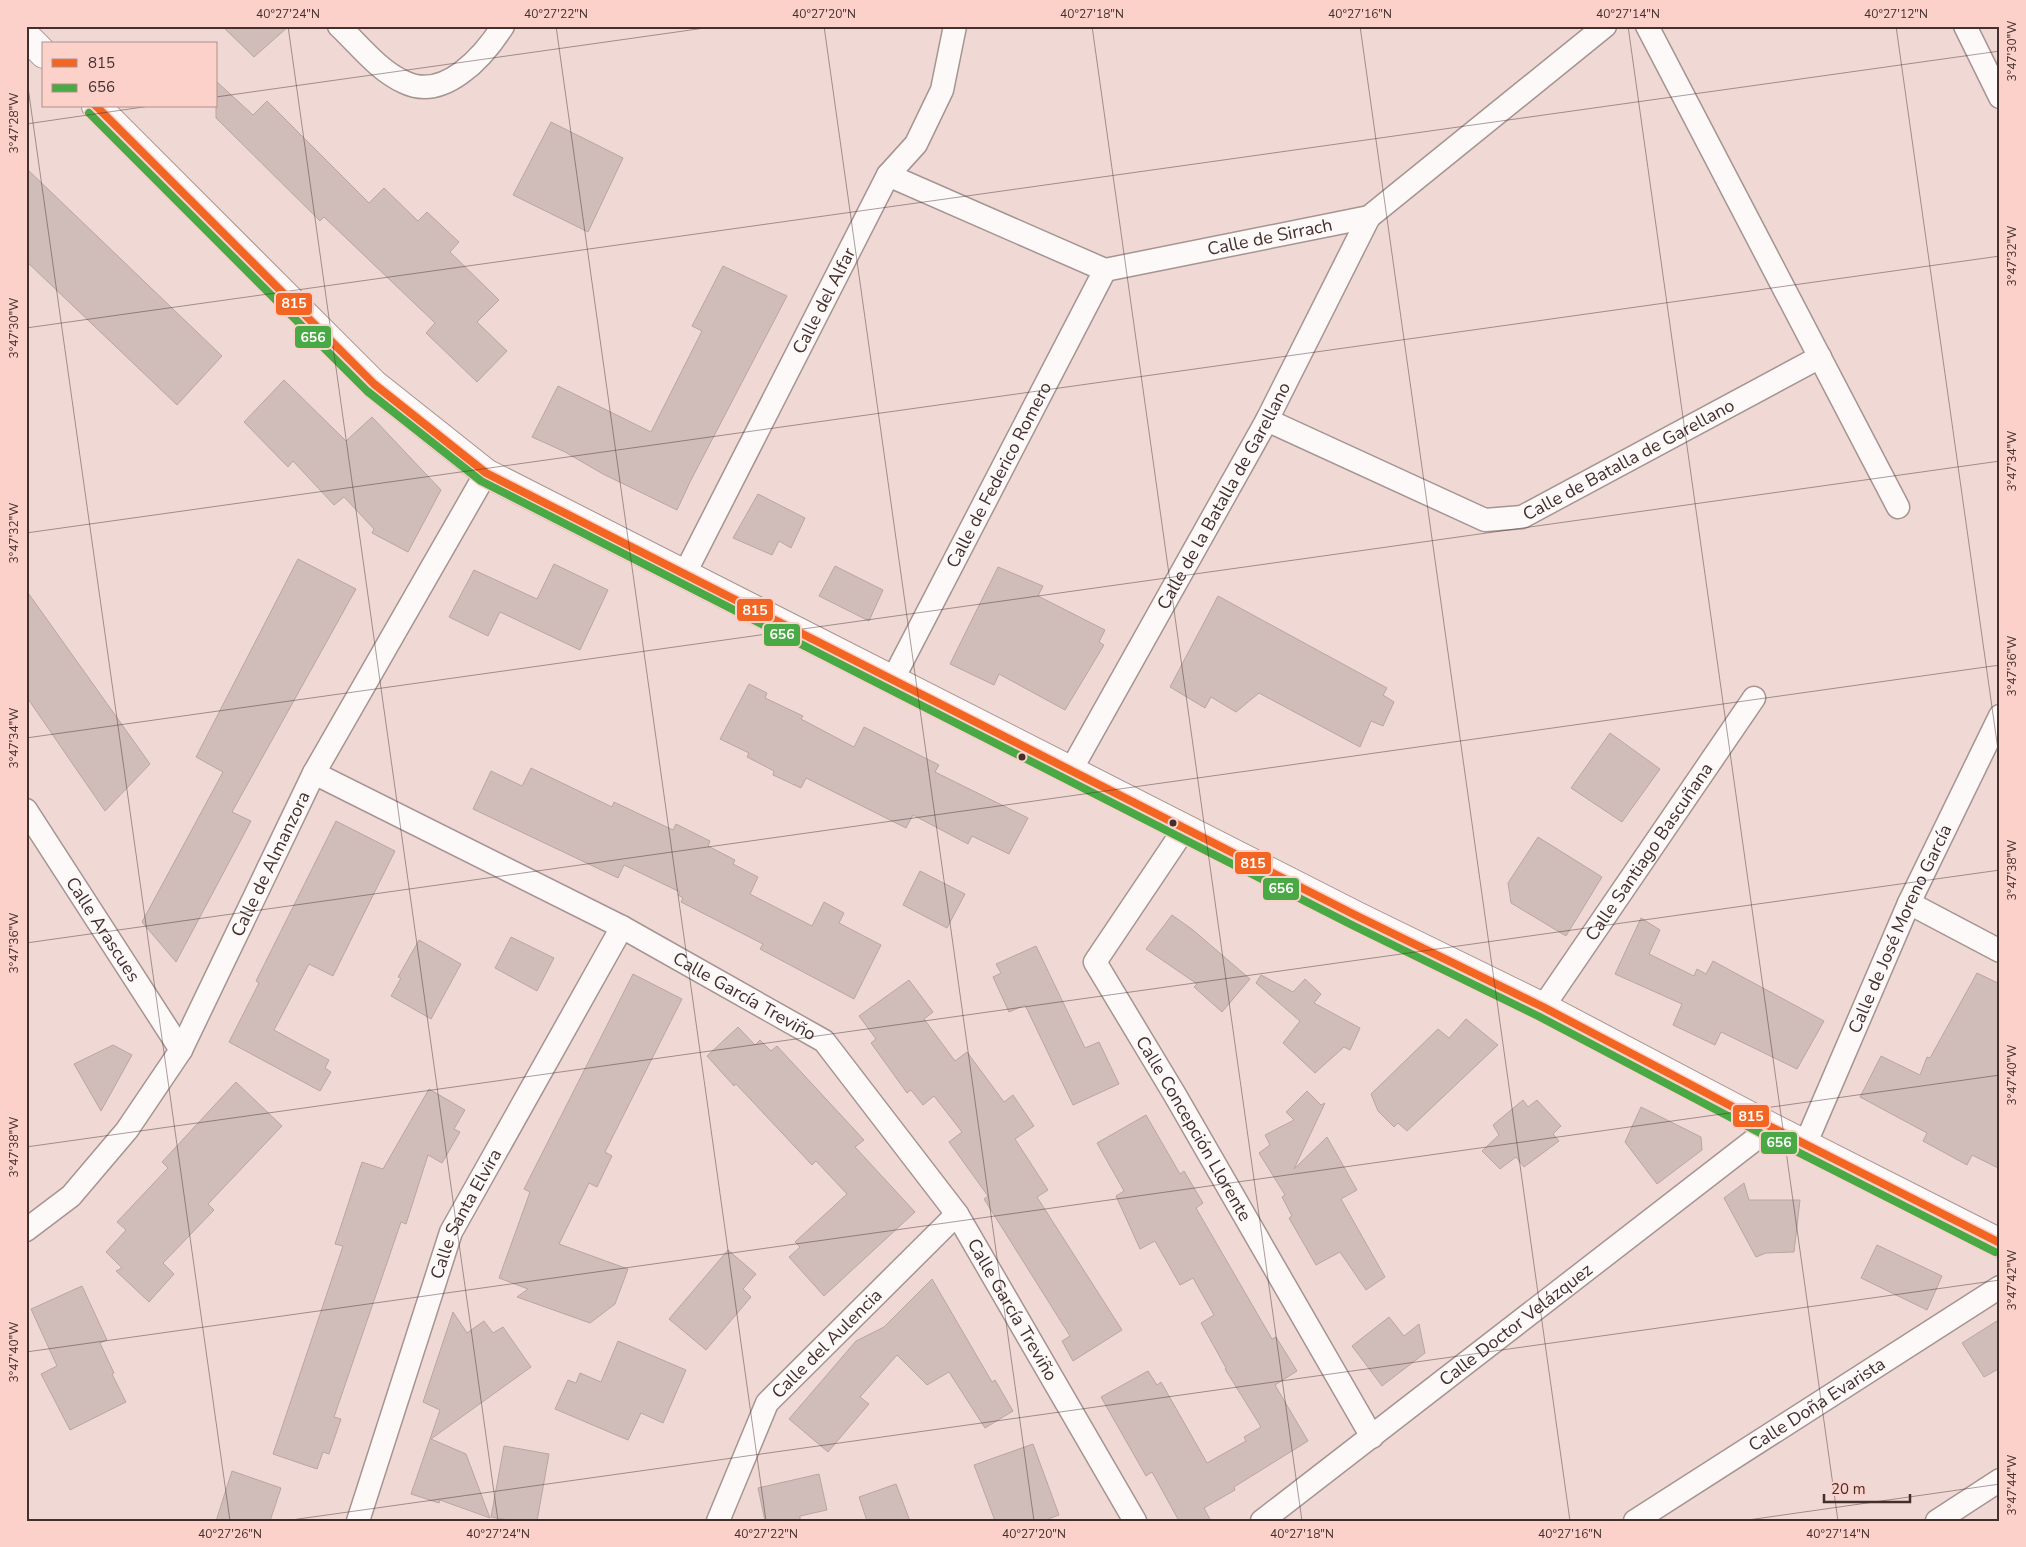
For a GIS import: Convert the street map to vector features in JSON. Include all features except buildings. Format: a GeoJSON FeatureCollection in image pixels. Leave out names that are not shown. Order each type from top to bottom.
{"type":"FeatureCollection","features":[{"type":"Feature","properties":{"kind":"main road"},"geometry":{"type":"LineString","coordinates":[[26,36],[42,52]]}},
{"type":"Feature","properties":{"kind":"main road"},"geometry":{"type":"LineString","coordinates":[[98,108],[374,384],[486,473],[1357,916],[1543,1007],[1805,1145],[2000,1243]]}},
{"type":"Feature","properties":{"kind":"street"},"geometry":{"type":"LineString","coordinates":[[339,26],[380,66],[404,83],[420,86],[443,84],[459,75],[475,62],[503,26]]}},
{"type":"Feature","properties":{"kind":"street","name":"Calle del Alfar"},"geometry":{"type":"LineString","coordinates":[[684,575],[888,175],[916,144],[942,90],[955,26]]}},
{"type":"Feature","properties":{"kind":"street","name":"Calle de Sirrach"},"geometry":{"type":"LineString","coordinates":[[1105,270],[1369,217],[1606,26]]}},
{"type":"Feature","properties":{"kind":"street"},"geometry":{"type":"LineString","coordinates":[[1647,26],[1898,507]]}},
{"type":"Feature","properties":{"kind":"street"},"geometry":{"type":"LineString","coordinates":[[1964,26],[2000,97]]}},
{"type":"Feature","properties":{"kind":"street"},"geometry":{"type":"LineString","coordinates":[[888,175],[1105,270]]}},
{"type":"Feature","properties":{"kind":"street","name":"Calle de la Batalla de Garellano"},"geometry":{"type":"LineString","coordinates":[[1071,770],[1267,420],[1369,217]]}},
{"type":"Feature","properties":{"kind":"street","name":"Calle de Federico Romero"},"geometry":{"type":"LineString","coordinates":[[893,679],[1105,270]]}},
{"type":"Feature","properties":{"kind":"street","name":"Calle de Batalla de Garellano"},"geometry":{"type":"LineString","coordinates":[[1267,420],[1484,520],[1522,517],[1820,357]]}},
{"type":"Feature","properties":{"kind":"street","name":"Calle de Almanzora"},"geometry":{"type":"LineString","coordinates":[[26,1230],[71,1196],[127,1130],[180,1050],[314,773],[486,473]]}},
{"type":"Feature","properties":{"kind":"street","name":"Calle Santiago Bascuñana"},"geometry":{"type":"LineString","coordinates":[[1543,1007],[1754,698]]}},
{"type":"Feature","properties":{"kind":"street","name":"Calle de José Moreno García"},"geometry":{"type":"LineString","coordinates":[[1805,1145],[1909,903],[2000,716]]}},
{"type":"Feature","properties":{"kind":"street","name":"Calle García Treviño"},"geometry":{"type":"LineString","coordinates":[[314,773],[622,927],[824,1040],[957,1214],[1135,1521]]}},
{"type":"Feature","properties":{"kind":"street","name":"Calle Arascues"},"geometry":{"type":"LineString","coordinates":[[26,810],[180,1050]]}},
{"type":"Feature","properties":{"kind":"street","name":"Calle Concepción Llorente"},"geometry":{"type":"LineString","coordinates":[[1185,828],[1095,962],[1176,1095],[1372,1437]]}},
{"type":"Feature","properties":{"kind":"street"},"geometry":{"type":"LineString","coordinates":[[1909,903],[2000,951]]}},
{"type":"Feature","properties":{"kind":"street","name":"Calle Santa Elvira"},"geometry":{"type":"LineString","coordinates":[[358,1521],[451,1232],[622,927]]}},
{"type":"Feature","properties":{"kind":"street","name":"Calle Doctor Velázquez"},"geometry":{"type":"LineString","coordinates":[[1262,1521],[1771,1127]]}},
{"type":"Feature","properties":{"kind":"street","name":"Calle del Aulencia"},"geometry":{"type":"LineString","coordinates":[[718,1521],[767,1403],[957,1214]]}},
{"type":"Feature","properties":{"kind":"street","name":"Calle Doña Evarista"},"geometry":{"type":"LineString","coordinates":[[1635,1521],[2000,1287]]}},
{"type":"Feature","properties":{"kind":"street"},"geometry":{"type":"LineString","coordinates":[[1937,1521],[2000,1480]]}},
{"type":"Feature","properties":{"kind":"transit line","name":"815"},"geometry":{"type":"LineString","coordinates":[[98,108],[374,384],[486,473],[1357,916],[1543,1007],[1771,1127],[2000,1243]]}},
{"type":"Feature","properties":{"kind":"transit line","name":"656"},"geometry":{"type":"LineString","coordinates":[[89,113],[367,391],[481,481],[1352,925],[1538,1016],[1766,1136],[1995,1252]]}}]}
